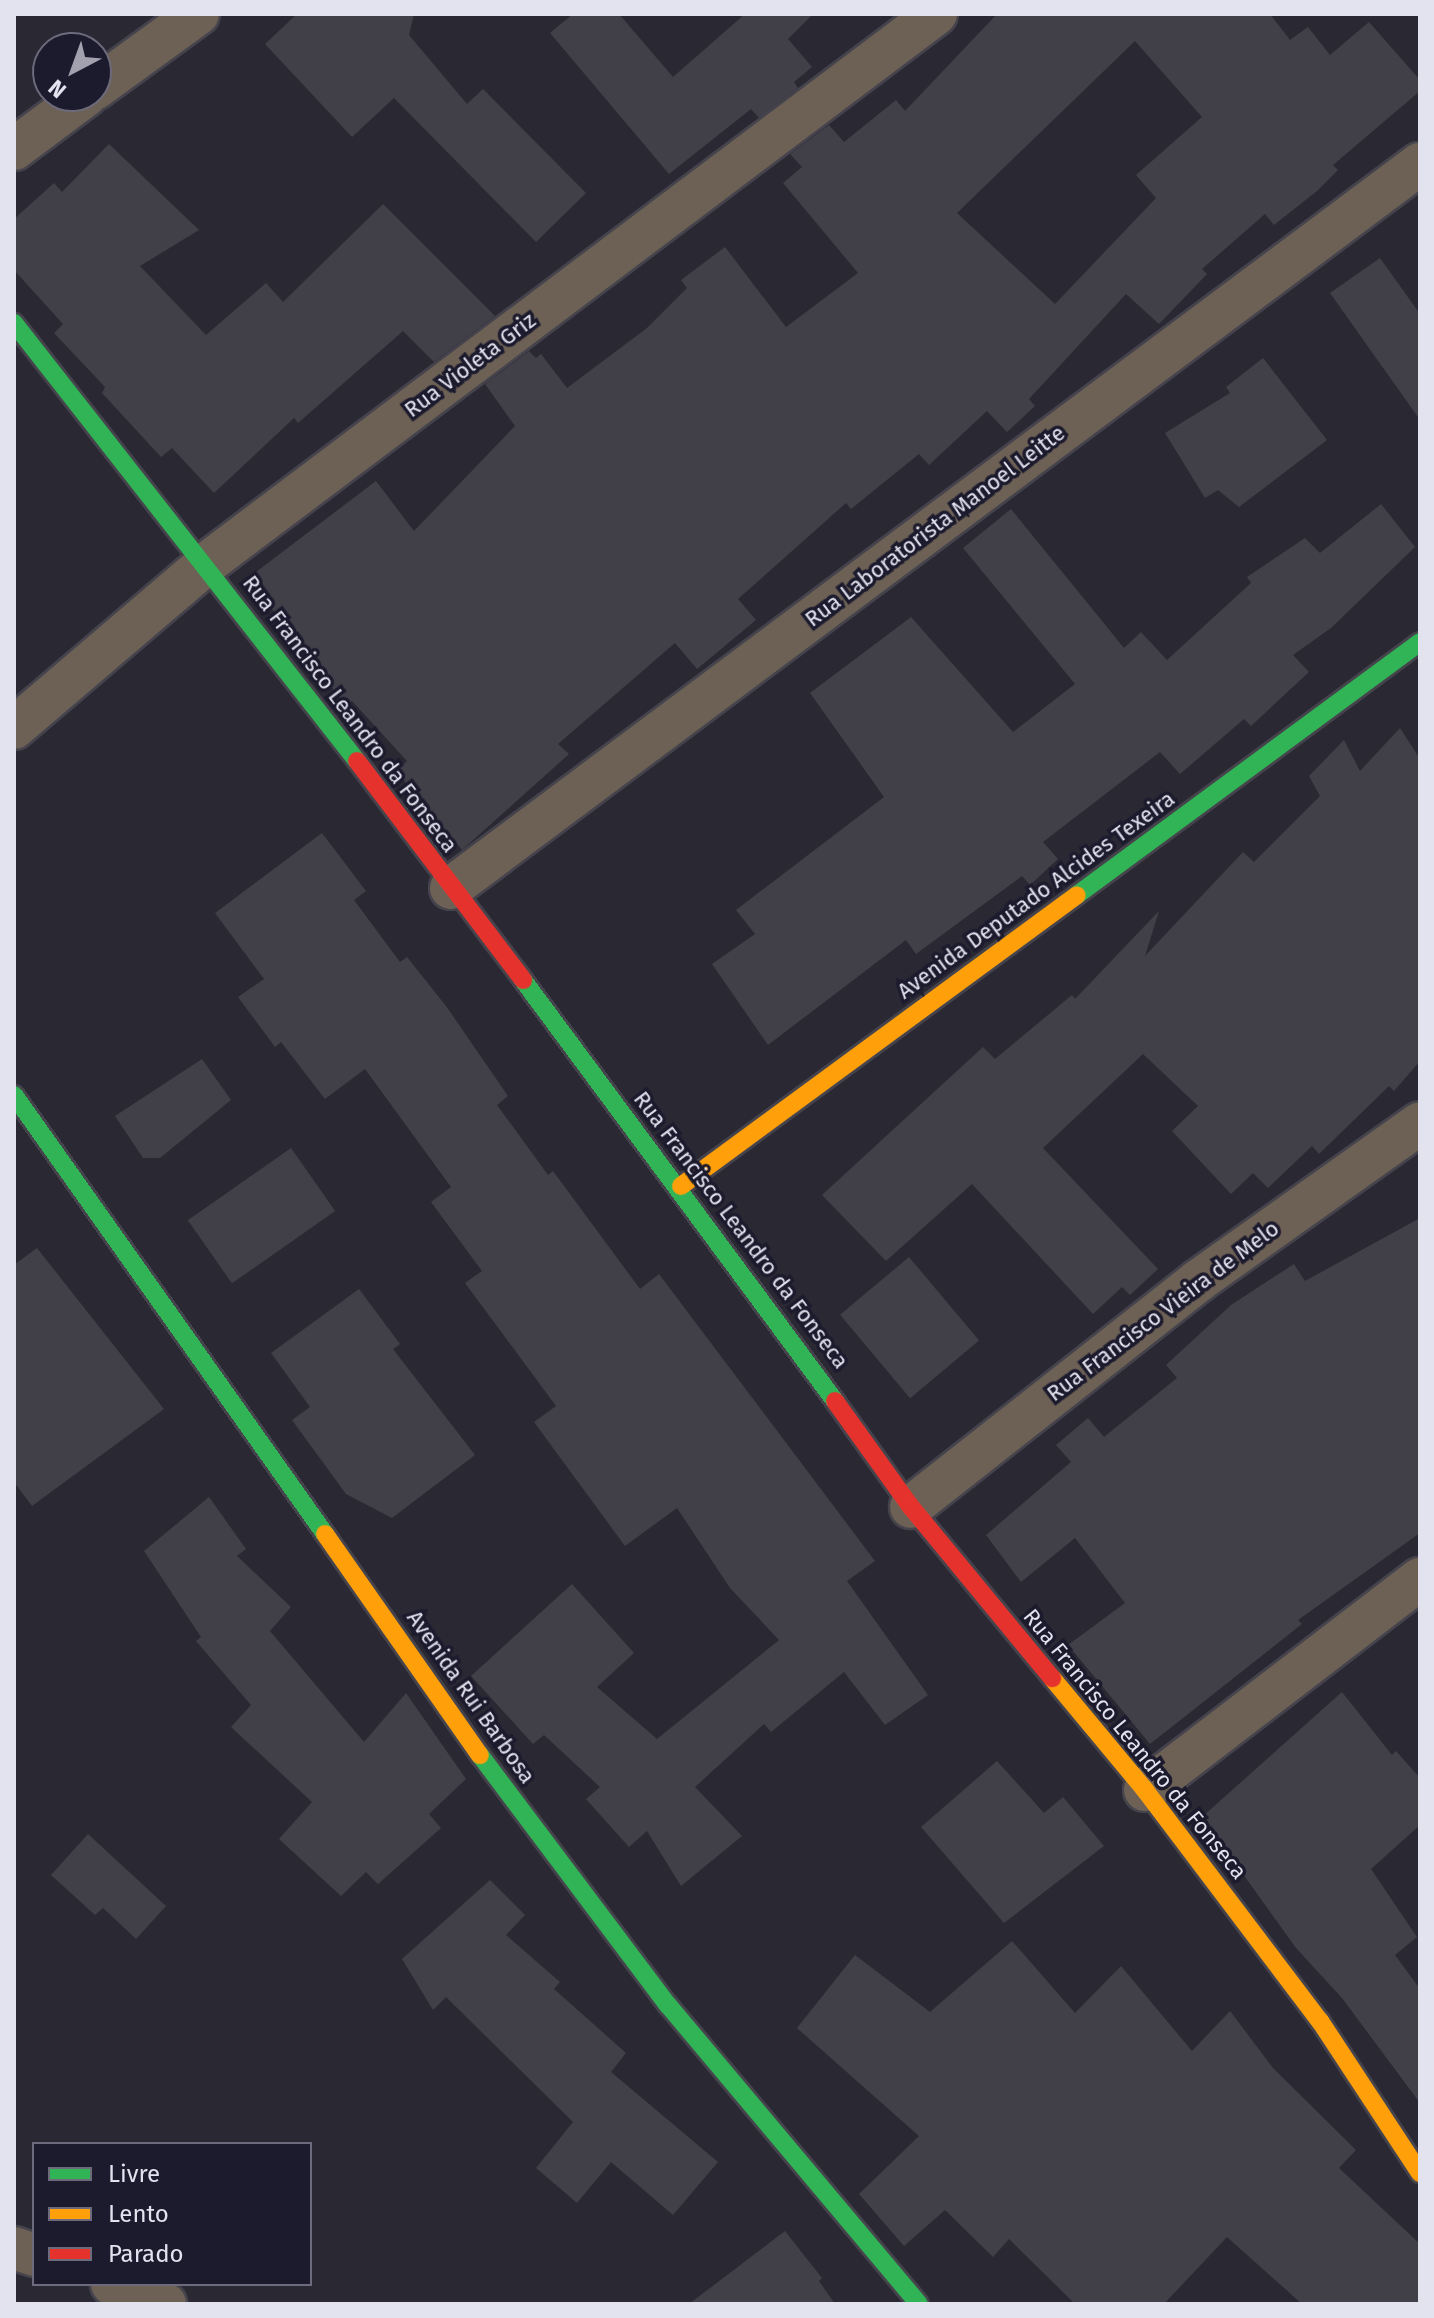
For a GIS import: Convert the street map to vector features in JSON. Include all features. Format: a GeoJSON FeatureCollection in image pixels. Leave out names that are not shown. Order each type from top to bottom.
{"type":"FeatureCollection","features":[{"type":"Feature","properties":{"kind":"street"},"geometry":{"type":"LineString","coordinates":[[112,76],[198,14]]}},
{"type":"Feature","properties":{"kind":"street","name":"Rua Violeta Griz"},"geometry":{"type":"LineString","coordinates":[[14,728],[206,564],[936,14]]}},
{"type":"Feature","properties":{"kind":"street"},"geometry":{"type":"LineString","coordinates":[[14,149],[64,112]]}},
{"type":"Feature","properties":{"kind":"street","name":"Rua Laboratorista Manoel Leitte"},"geometry":{"type":"LineString","coordinates":[[451,888],[1420,164]]}},
{"type":"Feature","properties":{"kind":"street","name":"Rua Francisco Leandro da Fonseca"},"geometry":{"type":"LineString","coordinates":[[14,323],[206,564],[681,1186],[911,1507],[1145,1790],[1320,2021],[1420,2173]]}},
{"type":"Feature","properties":{"kind":"street","name":"Avenida Deputado Alcides Texeira"},"geometry":{"type":"LineString","coordinates":[[681,1186],[1420,642]]}},
{"type":"Feature","properties":{"kind":"street","name":"Avenida Rui Barbosa"},"geometry":{"type":"LineString","coordinates":[[14,1095],[550,1853],[668,2005],[919,2304]]}},
{"type":"Feature","properties":{"kind":"street","name":"Rua Francisco Vieira de Melo"},"geometry":{"type":"LineString","coordinates":[[911,1507],[1198,1281],[1420,1123]]}},
{"type":"Feature","properties":{"kind":"street"},"geometry":{"type":"LineString","coordinates":[[1145,1790],[1420,1579]]}},
{"type":"Feature","properties":{"kind":"street"},"geometry":{"type":"LineString","coordinates":[[117,2286],[165,2304]]}},
{"type":"Feature","properties":{"kind":"building"},"geometry":{"type":"Polygon","coordinates":[[[297,14],[414,14],[409,35],[467,104],[483,89],[586,193],[536,242],[394,98],[352,137],[265,44],[297,14]]]}},
{"type":"Feature","properties":{"kind":"building"},"geometry":{"type":"Polygon","coordinates":[[[573,14],[619,14],[673,77],[745,14],[813,14],[788,39],[812,67],[794,82],[798,88],[759,118],[751,109],[669,174],[550,33],[573,14]]]}},
{"type":"Feature","properties":{"kind":"building"},"geometry":{"type":"Polygon","coordinates":[[[997,14],[1270,14],[1290,40],[1308,27],[1330,55],[1369,22],[1420,80],[1420,91],[1333,165],[1338,170],[1317,191],[1274,225],[1265,214],[1202,269],[1207,274],[1159,324],[1126,294],[1029,399],[1035,406],[1007,432],[987,411],[929,465],[919,454],[851,509],[846,503],[738,599],[756,620],[697,669],[675,643],[558,744],[569,754],[462,850],[396,771],[407,761],[352,701],[346,706],[248,578],[376,481],[414,531],[515,426],[485,384],[529,351],[536,358],[541,354],[567,388],[647,328],[687,288],[681,280],[725,247],[786,327],[858,273],[783,183],[802,167],[790,154],[829,125],[844,142],[896,100],[905,111],[997,14]],[[1135,41],[957,213],[1055,304],[1156,198],[1136,175],[1202,117],[1135,41]]]}},
{"type":"Feature","properties":{"kind":"building"},"geometry":{"type":"Polygon","coordinates":[[[109,144],[199,230],[140,266],[206,335],[266,283],[283,302],[383,204],[495,316],[434,362],[403,331],[298,423],[294,418],[214,493],[172,448],[161,457],[102,393],[105,387],[54,333],[63,324],[14,270],[14,219],[54,183],[62,192],[109,144]]]}},
{"type":"Feature","properties":{"kind":"building"},"geometry":{"type":"Polygon","coordinates":[[[1380,258],[1420,314],[1420,420],[1330,293],[1380,258]]]}},
{"type":"Feature","properties":{"kind":"building"},"geometry":{"type":"Polygon","coordinates":[[[1263,358],[1327,440],[1239,507],[1218,490],[1205,498],[1165,433],[1230,393],[1226,387],[1263,358]]]}},
{"type":"Feature","properties":{"kind":"building"},"geometry":{"type":"Polygon","coordinates":[[[1381,504],[1415,547],[1331,628],[1293,655],[1309,672],[1251,726],[1244,719],[1180,774],[1160,752],[1043,842],[1058,859],[1030,885],[1022,876],[916,954],[906,940],[768,1045],[712,964],[755,934],[736,910],[884,797],[810,693],[911,617],[1013,732],[1075,684],[963,548],[1011,509],[1124,648],[1141,632],[1167,660],[1251,583],[1247,577],[1305,538],[1320,553],[1381,504]]]}},
{"type":"Feature","properties":{"kind":"building"},"geometry":{"type":"Polygon","coordinates":[[[1400,728],[1420,759],[1420,1061],[1394,1091],[1389,1086],[1319,1154],[1312,1146],[1268,1188],[1253,1173],[1231,1194],[1172,1131],[1198,1106],[1143,1054],[1043,1148],[1158,1269],[1130,1295],[1122,1287],[1093,1314],[972,1184],[886,1261],[822,1195],[983,1047],[995,1059],[1072,995],[1075,999],[1159,911],[1145,956],[1243,852],[1254,862],[1320,796],[1309,776],[1344,740],[1360,771],[1400,728]]]}},
{"type":"Feature","properties":{"kind":"building"},"geometry":{"type":"Polygon","coordinates":[[[322,833],[366,891],[354,900],[400,962],[407,957],[446,1006],[508,1096],[497,1105],[548,1175],[553,1171],[640,1289],[659,1274],[875,1561],[847,1581],[928,1695],[885,1725],[844,1672],[771,1732],[764,1724],[695,1787],[742,1836],[681,1886],[647,1831],[629,1847],[586,1799],[600,1787],[544,1735],[533,1744],[471,1676],[572,1584],[634,1653],[597,1687],[657,1739],[779,1640],[730,1588],[677,1508],[625,1546],[534,1422],[556,1406],[465,1283],[482,1271],[431,1202],[451,1187],[365,1069],[325,1099],[281,1042],[275,1047],[238,997],[264,979],[215,913],[322,833]]]}},
{"type":"Feature","properties":{"kind":"building"},"geometry":{"type":"Polygon","coordinates":[[[202,1059],[231,1100],[160,1158],[143,1158],[115,1116],[202,1059]]]}},
{"type":"Feature","properties":{"kind":"building"},"geometry":{"type":"Polygon","coordinates":[[[291,1148],[335,1211],[232,1283],[188,1220],[291,1148]]]}},
{"type":"Feature","properties":{"kind":"building"},"geometry":{"type":"Polygon","coordinates":[[[1420,1218],[1420,1533],[1298,1620],[1302,1624],[1150,1744],[1068,1645],[1125,1603],[1075,1538],[1021,1582],[986,1535],[1071,1462],[1056,1445],[1088,1418],[1104,1437],[1177,1378],[1166,1365],[1231,1305],[1294,1264],[1305,1281],[1420,1218]]]}},
{"type":"Feature","properties":{"kind":"building"},"geometry":{"type":"Polygon","coordinates":[[[37,1248],[164,1409],[32,1506],[14,1482],[14,1265],[37,1248]]]}},
{"type":"Feature","properties":{"kind":"building"},"geometry":{"type":"Polygon","coordinates":[[[909,1257],[979,1340],[910,1398],[840,1315],[909,1257]]]}},
{"type":"Feature","properties":{"kind":"building"},"geometry":{"type":"Polygon","coordinates":[[[359,1289],[400,1344],[393,1349],[475,1455],[392,1518],[346,1494],[292,1420],[310,1407],[271,1353],[359,1289]]]}},
{"type":"Feature","properties":{"kind":"building"},"geometry":{"type":"Polygon","coordinates":[[[209,1497],[246,1549],[237,1556],[291,1607],[270,1631],[364,1742],[406,1693],[466,1779],[429,1814],[441,1828],[378,1884],[366,1872],[341,1896],[279,1839],[312,1802],[231,1727],[251,1705],[196,1641],[201,1637],[144,1551],[209,1497]]]}},
{"type":"Feature","properties":{"kind":"building"},"geometry":{"type":"Polygon","coordinates":[[[1342,1692],[1392,1755],[1396,1751],[1420,1778],[1420,1825],[1371,1869],[1417,1937],[1395,1955],[1420,1989],[1420,2103],[1342,1998],[1296,1948],[1202,1817],[1342,1692]]]}},
{"type":"Feature","properties":{"kind":"building"},"geometry":{"type":"Polygon","coordinates":[[[997,1761],[1044,1813],[1063,1797],[1104,1846],[1004,1923],[921,1827],[997,1761]]]}},
{"type":"Feature","properties":{"kind":"building"},"geometry":{"type":"Polygon","coordinates":[[[88,1834],[166,1906],[136,1939],[103,1908],[95,1915],[51,1875],[88,1834]]]}},
{"type":"Feature","properties":{"kind":"building"},"geometry":{"type":"Polygon","coordinates":[[[490,1880],[525,1915],[506,1935],[560,1982],[554,1989],[626,2053],[611,2072],[718,2162],[673,2215],[611,2162],[577,2203],[536,2168],[573,2122],[446,1997],[433,2010],[402,1959],[490,1880]]]}},
{"type":"Feature","properties":{"kind":"building"},"geometry":{"type":"Polygon","coordinates":[[[1012,1941],[1075,2013],[1121,1966],[1192,2051],[1230,2011],[1273,2068],[1356,2150],[1339,2168],[1420,2244],[1420,2304],[1302,2304],[1227,2237],[1164,2304],[1075,2304],[1009,2239],[993,2257],[945,2210],[904,2246],[859,2194],[919,2136],[797,2028],[855,1955],[930,2012],[1012,1941]]]}},
{"type":"Feature","properties":{"kind":"building"},"geometry":{"type":"Polygon","coordinates":[[[785,2231],[822,2278],[819,2281],[835,2304],[689,2304],[785,2231]]]}},
{"type":"Feature","properties":{"kind":"traffic: fast"},"geometry":{"type":"LineString","coordinates":[[14,323],[357,761]]}},
{"type":"Feature","properties":{"kind":"traffic: fast"},"geometry":{"type":"LineString","coordinates":[[1077,895],[1420,642]]}},
{"type":"Feature","properties":{"kind":"traffic: fast"},"geometry":{"type":"LineString","coordinates":[[523,980],[835,1401]]}},
{"type":"Feature","properties":{"kind":"traffic: fast"},"geometry":{"type":"LineString","coordinates":[[14,1095],[325,1534]]}},
{"type":"Feature","properties":{"kind":"traffic: fast"},"geometry":{"type":"LineString","coordinates":[[480,1755],[668,2005],[919,2304]]}},
{"type":"Feature","properties":{"kind":"traffic: slow"},"geometry":{"type":"LineString","coordinates":[[681,1186],[1077,895]]}},
{"type":"Feature","properties":{"kind":"traffic: slow"},"geometry":{"type":"LineString","coordinates":[[325,1534],[480,1755]]}},
{"type":"Feature","properties":{"kind":"traffic: slow"},"geometry":{"type":"LineString","coordinates":[[1052,1678],[1145,1790],[1320,2021],[1420,2173]]}},
{"type":"Feature","properties":{"kind":"traffic: jam"},"geometry":{"type":"LineString","coordinates":[[357,761],[523,980]]}},
{"type":"Feature","properties":{"kind":"traffic: jam"},"geometry":{"type":"LineString","coordinates":[[835,1401],[911,1507],[1052,1678]]}}]}
